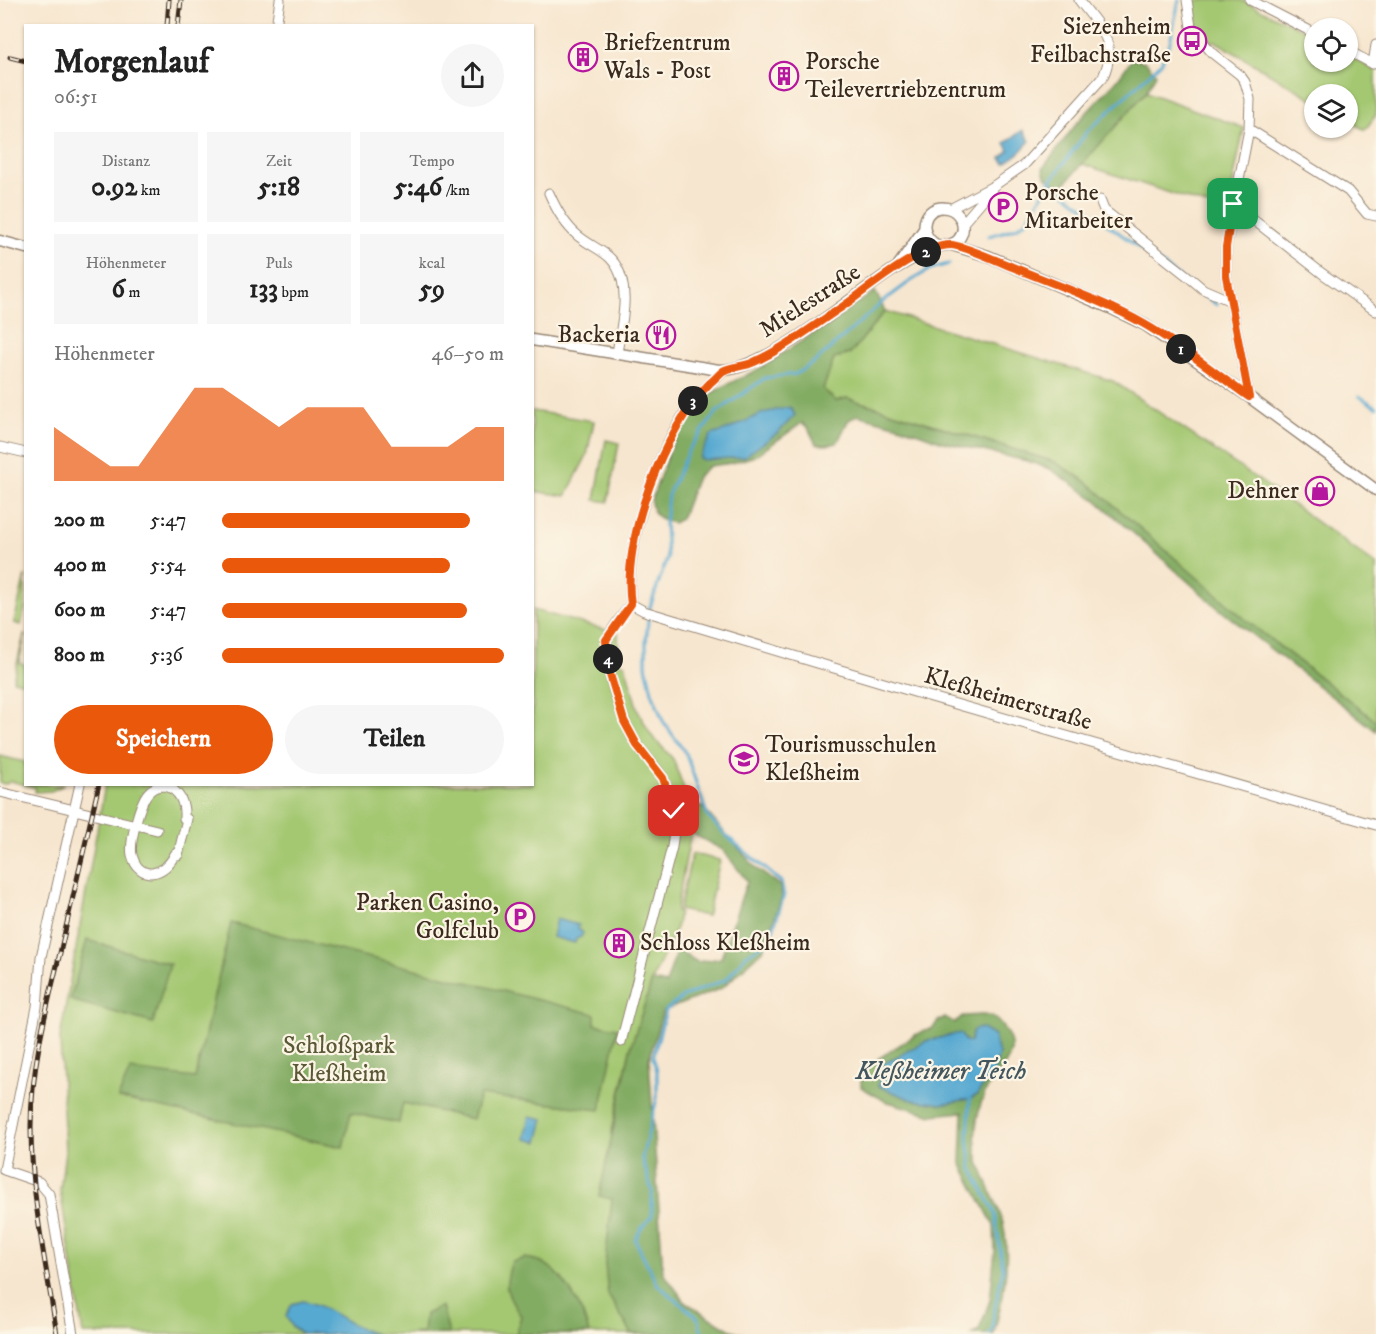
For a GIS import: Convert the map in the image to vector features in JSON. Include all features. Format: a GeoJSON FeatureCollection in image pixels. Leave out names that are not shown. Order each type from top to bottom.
{"type":"FeatureCollection","features":[{"type":"Feature","properties":{"kind":"street"},"geometry":{"type":"LineString","coordinates":[[276,24],[280,0]]}},
{"type":"Feature","properties":{"kind":"street"},"geometry":{"type":"LineString","coordinates":[[963,223],[950,208],[995,185],[1018,169],[1103,76],[1110,61],[1108,43],[1079,0]]}},
{"type":"Feature","properties":{"kind":"street"},"geometry":{"type":"LineString","coordinates":[[1187,0],[1191,27],[1212,53],[1240,75],[1245,82],[1250,99],[1249,129],[1226,247],[1226,276],[1249,397]]}},
{"type":"Feature","properties":{"kind":"street"},"geometry":{"type":"LineString","coordinates":[[1250,0],[1304,28]]}},
{"type":"Feature","properties":{"kind":"street"},"geometry":{"type":"LineString","coordinates":[[1358,56],[1373,64],[1376,45]]}},
{"type":"Feature","properties":{"kind":"street"},"geometry":{"type":"LineString","coordinates":[[1249,129],[1348,191],[1367,213],[1376,216]]}},
{"type":"Feature","properties":{"kind":"street"},"geometry":{"type":"LineString","coordinates":[[995,185],[963,223],[961,236],[952,245],[988,256],[1145,325],[1249,397],[1376,490]]}},
{"type":"Feature","properties":{"kind":"street"},"geometry":{"type":"LineString","coordinates":[[549,193],[557,212],[567,225],[579,237],[607,253],[616,264],[622,279],[624,294],[617,354]]}},
{"type":"Feature","properties":{"kind":"street"},"geometry":{"type":"LineString","coordinates":[[1100,200],[1104,210],[1196,283],[1230,301]]}},
{"type":"Feature","properties":{"kind":"street"},"geometry":{"type":"LineString","coordinates":[[1233,204],[1323,274],[1376,311]]}},
{"type":"Feature","properties":{"kind":"street","name":"Mielestraße"},"geometry":{"type":"LineString","coordinates":[[896,268],[924,230],[927,217],[931,212],[944,207],[950,208]]}},
{"type":"Feature","properties":{"kind":"street"},"geometry":{"type":"LineString","coordinates":[[924,230],[929,240],[939,246]]}},
{"type":"Feature","properties":{"kind":"street"},"geometry":{"type":"LineString","coordinates":[[961,236],[988,256]]}},
{"type":"Feature","properties":{"kind":"street"},"geometry":{"type":"LineString","coordinates":[[0,241],[23,247]]}},
{"type":"Feature","properties":{"kind":"street","name":"Mielestraße"},"geometry":{"type":"LineString","coordinates":[[534,340],[724,370],[753,363],[795,338],[896,268],[939,246],[952,245]]}},
{"type":"Feature","properties":{"kind":"street"},"geometry":{"type":"LineString","coordinates":[[621,1042],[675,830],[674,811],[663,778],[637,745],[624,721],[608,668],[606,640],[631,604],[628,584],[637,525],[662,458],[686,411],[699,394],[724,370]]}},
{"type":"Feature","properties":{"kind":"street"},"geometry":{"type":"LineString","coordinates":[[0,447],[24,453]]}},
{"type":"Feature","properties":{"kind":"street","name":"Kleßheimerstraße"},"geometry":{"type":"LineString","coordinates":[[631,604],[644,611],[904,689],[1376,825]]}},
{"type":"Feature","properties":{"kind":"street"},"geometry":{"type":"LineString","coordinates":[[74,1334],[49,1194],[39,1182],[2,1169],[37,1007],[41,957],[80,786]]}},
{"type":"Feature","properties":{"kind":"street"},"geometry":{"type":"LineString","coordinates":[[156,787],[171,787],[180,797],[183,803],[183,818],[187,819],[178,855],[175,854],[159,872],[153,874],[143,871],[135,863],[131,849],[136,825],[143,798],[156,787]]}},
{"type":"Feature","properties":{"kind":"street"},"geometry":{"type":"LineString","coordinates":[[0,792],[158,830]]}},
{"type":"Feature","properties":{"kind":"green space"},"geometry":{"type":"Polygon","coordinates":[[[1193,0],[1241,0],[1304,30],[1304,72],[1358,72],[1358,60],[1376,71],[1376,115],[1365,130],[1358,126],[1358,84],[1304,84],[1304,94],[1215,41],[1207,41],[1197,27],[1193,0]]]}},
{"type":"Feature","properties":{"kind":"green space"},"geometry":{"type":"Polygon","coordinates":[[[1132,59],[1146,62],[1156,74],[1146,92],[1061,188],[1045,176],[1043,168],[1077,123],[1117,80],[1132,59]]]}},
{"type":"Feature","properties":{"kind":"green space"},"geometry":{"type":"Polygon","coordinates":[[[1146,92],[1244,128],[1227,212],[1082,164],[1146,92]]]}},
{"type":"Feature","properties":{"kind":"green space"},"geometry":{"type":"Polygon","coordinates":[[[875,291],[885,311],[851,353],[834,359],[823,389],[836,401],[847,398],[1055,462],[1087,482],[1252,625],[1376,721],[1376,731],[1219,609],[1096,500],[1050,469],[1027,461],[943,442],[899,426],[857,415],[848,421],[837,443],[816,444],[808,428],[802,423],[755,456],[732,463],[709,466],[697,477],[681,519],[673,523],[657,516],[651,501],[676,439],[697,406],[711,394],[760,368],[875,291]]]}},
{"type":"Feature","properties":{"kind":"green space"},"geometry":{"type":"Polygon","coordinates":[[[885,311],[1113,381],[1266,485],[1376,565],[1376,721],[1252,625],[1055,462],[847,398],[836,401],[823,389],[834,359],[851,353],[885,311]]]}},
{"type":"Feature","properties":{"kind":"green space"},"geometry":{"type":"Polygon","coordinates":[[[534,411],[594,421],[587,455],[566,496],[534,491],[534,411]]]}},
{"type":"Feature","properties":{"kind":"green space"},"geometry":{"type":"Polygon","coordinates":[[[606,440],[619,443],[608,502],[595,500],[606,440]]]}},
{"type":"Feature","properties":{"kind":"green space"},"geometry":{"type":"Polygon","coordinates":[[[24,580],[24,612],[21,625],[14,623],[24,580]]]}},
{"type":"Feature","properties":{"kind":"green space","name":"Schloßpark Kleßheim"},"geometry":{"type":"Polygon","coordinates":[[[534,610],[618,633],[619,662],[625,664],[638,711],[651,735],[673,759],[690,805],[692,817],[676,911],[679,912],[677,925],[652,981],[630,1050],[612,1130],[612,1199],[693,1334],[83,1334],[60,1190],[65,1152],[60,1038],[105,786],[534,786],[534,610]]]}},
{"type":"Feature","properties":{"kind":"green space"},"geometry":{"type":"Polygon","coordinates":[[[24,635],[19,663],[24,665],[24,683],[13,680],[24,635]]]}},
{"type":"Feature","properties":{"kind":"green space"},"geometry":{"type":"Polygon","coordinates":[[[0,756],[24,762],[24,785],[11,781],[6,784],[0,783],[0,756]]]}},
{"type":"Feature","properties":{"kind":"green space"},"geometry":{"type":"Polygon","coordinates":[[[29,786],[62,786],[51,791],[35,792],[36,788],[29,786]]]}},
{"type":"Feature","properties":{"kind":"green space"},"geometry":{"type":"Polygon","coordinates":[[[690,805],[702,807],[756,868],[780,886],[782,897],[763,950],[722,988],[663,1011],[649,1059],[663,1272],[685,1302],[729,1329],[743,1334],[632,1334],[608,1295],[605,1264],[612,1199],[599,1196],[630,1050],[652,981],[666,984],[677,949],[697,962],[721,958],[747,881],[723,850],[691,833],[690,805]]]}},
{"type":"Feature","properties":{"kind":"green space"},"geometry":{"type":"Polygon","coordinates":[[[692,854],[720,860],[707,916],[679,910],[692,854]]]}},
{"type":"Feature","properties":{"kind":"green space"},"geometry":{"type":"Polygon","coordinates":[[[231,923],[595,1014],[595,1024],[618,1028],[600,1110],[480,1095],[473,1119],[403,1103],[399,1123],[351,1113],[343,1147],[118,1098],[130,1070],[195,1078],[231,923]]]}},
{"type":"Feature","properties":{"kind":"green space"},"geometry":{"type":"Polygon","coordinates":[[[87,940],[170,964],[153,1023],[70,1000],[87,940]]]}},
{"type":"Feature","properties":{"kind":"green space"},"geometry":{"type":"Polygon","coordinates":[[[982,1015],[995,1019],[1010,1039],[1011,1047],[1006,1063],[985,1093],[976,1129],[978,1157],[998,1207],[1005,1234],[1007,1259],[994,1334],[972,1334],[979,1330],[990,1300],[995,1250],[994,1226],[961,1163],[963,1112],[932,1115],[885,1101],[861,1087],[861,1070],[915,1035],[933,1028],[945,1017],[954,1023],[964,1016],[982,1015]],[[960,1034],[970,1099],[977,1095],[995,1069],[970,1042],[965,1041],[960,1034]]]}},
{"type":"Feature","properties":{"kind":"green space"},"geometry":{"type":"Polygon","coordinates":[[[525,1258],[541,1262],[551,1268],[566,1284],[583,1315],[589,1334],[516,1334],[521,1316],[509,1296],[507,1284],[512,1262],[525,1258]]]}},
{"type":"Feature","properties":{"kind":"green space"},"geometry":{"type":"Polygon","coordinates":[[[442,1306],[449,1334],[410,1334],[423,1332],[425,1314],[442,1306]]]}},
{"type":"Feature","properties":{"kind":"water"},"geometry":{"type":"Polygon","coordinates":[[[1023,130],[1030,141],[1017,155],[1005,163],[1001,158],[1009,150],[1005,143],[1023,130]]]}},
{"type":"Feature","properties":{"kind":"water"},"geometry":{"type":"Polygon","coordinates":[[[790,407],[795,415],[779,432],[744,457],[704,460],[699,458],[711,435],[763,413],[790,407]]]}},
{"type":"Feature","properties":{"kind":"water"},"geometry":{"type":"Polygon","coordinates":[[[556,919],[579,925],[578,928],[583,933],[581,937],[576,939],[575,943],[552,937],[556,919]]]}},
{"type":"Feature","properties":{"kind":"water","name":"Kleßheimer Teich"},"geometry":{"type":"Polygon","coordinates":[[[981,1028],[994,1036],[999,1054],[995,1069],[977,1095],[970,1099],[941,1104],[912,1100],[878,1086],[883,1064],[926,1041],[960,1033],[965,1041],[970,1042],[973,1030],[981,1028]]]}},
{"type":"Feature","properties":{"kind":"water"},"geometry":{"type":"Polygon","coordinates":[[[530,1116],[544,1119],[538,1142],[525,1139],[530,1116]]]}},
{"type":"Feature","properties":{"kind":"water"},"geometry":{"type":"Polygon","coordinates":[[[303,1301],[322,1307],[358,1327],[377,1334],[302,1334],[292,1327],[286,1316],[292,1304],[303,1301]]]}},
{"type":"Feature","properties":{"kind":"waterway"},"geometry":{"type":"LineString","coordinates":[[989,236],[1016,228],[1027,220],[1050,182],[1087,132],[1161,63],[1170,42],[1179,0]]}},
{"type":"Feature","properties":{"kind":"waterway"},"geometry":{"type":"LineString","coordinates":[[1050,182],[1217,305]]}},
{"type":"Feature","properties":{"kind":"waterway"},"geometry":{"type":"LineString","coordinates":[[702,1334],[698,1318],[658,1285],[635,1240],[652,1216],[652,1191],[642,1158],[657,1098],[657,1071],[653,1057],[666,1010],[683,997],[727,979],[746,955],[770,940],[784,895],[781,882],[730,839],[708,817],[686,754],[663,721],[652,692],[646,666],[646,642],[649,610],[667,558],[665,523],[668,495],[689,449],[717,412],[765,378],[796,374],[816,361],[885,300],[908,283],[930,269],[949,264]]}},
{"type":"Feature","properties":{"kind":"waterway"},"geometry":{"type":"LineString","coordinates":[[1359,396],[1376,407]]}},
{"type":"Feature","properties":{"kind":"waterway"},"geometry":{"type":"LineString","coordinates":[[970,1099],[968,1138],[972,1169],[995,1213],[1003,1269],[993,1317],[993,1328],[989,1334]]}},
{"type":"Feature","properties":{"kind":"railway"},"geometry":{"type":"LineString","coordinates":[[167,24],[169,0]]}},
{"type":"Feature","properties":{"kind":"railway"},"geometry":{"type":"LineString","coordinates":[[178,24],[181,0]]}},
{"type":"Feature","properties":{"kind":"railway"},"geometry":{"type":"LineString","coordinates":[[10,57],[24,60]]}},
{"type":"Feature","properties":{"kind":"railway"},"geometry":{"type":"LineString","coordinates":[[57,1334],[36,1205],[32,1153],[32,1105],[36,1061],[99,786]]}},
{"type":"Feature","properties":{"kind":"place","name":"Siezenheim Feilbachstraße"},"geometry":{"type":"Point","coordinates":[1192,41]}},
{"type":"Feature","properties":{"kind":"place","name":"Briefzentrum Wals - Post"},"geometry":{"type":"Point","coordinates":[583,57]}},
{"type":"Feature","properties":{"kind":"place","name":"Porsche Teilevertriebzentrum"},"geometry":{"type":"Point","coordinates":[784,76]}},
{"type":"Feature","properties":{"kind":"place","name":"Porsche Mitarbeiter"},"geometry":{"type":"Point","coordinates":[1003,207]}},
{"type":"Feature","properties":{"kind":"place","name":"Backeria"},"geometry":{"type":"Point","coordinates":[661,335]}},
{"type":"Feature","properties":{"kind":"place","name":"Dehner"},"geometry":{"type":"Point","coordinates":[1320,491]}},
{"type":"Feature","properties":{"kind":"place","name":"Tourismusschulen Kleßheim"},"geometry":{"type":"Point","coordinates":[744,759]}},
{"type":"Feature","properties":{"kind":"place","name":"Parken Casino, Golfclub"},"geometry":{"type":"Point","coordinates":[520,917]}},
{"type":"Feature","properties":{"kind":"place","name":"Schloss Kleßheim"},"geometry":{"type":"Point","coordinates":[619,943]}},
{"type":"Feature","properties":{"kind":"route"},"geometry":{"type":"LineString","coordinates":[[674,811],[663,778],[637,745],[624,721],[608,668],[606,640],[631,604],[628,584],[630,564],[637,525],[648,495],[662,458],[686,411],[699,394],[724,370],[753,363],[795,338],[896,268],[939,246],[952,245],[988,256],[1145,325],[1249,397],[1226,276],[1226,247],[1233,204]]}}]}
